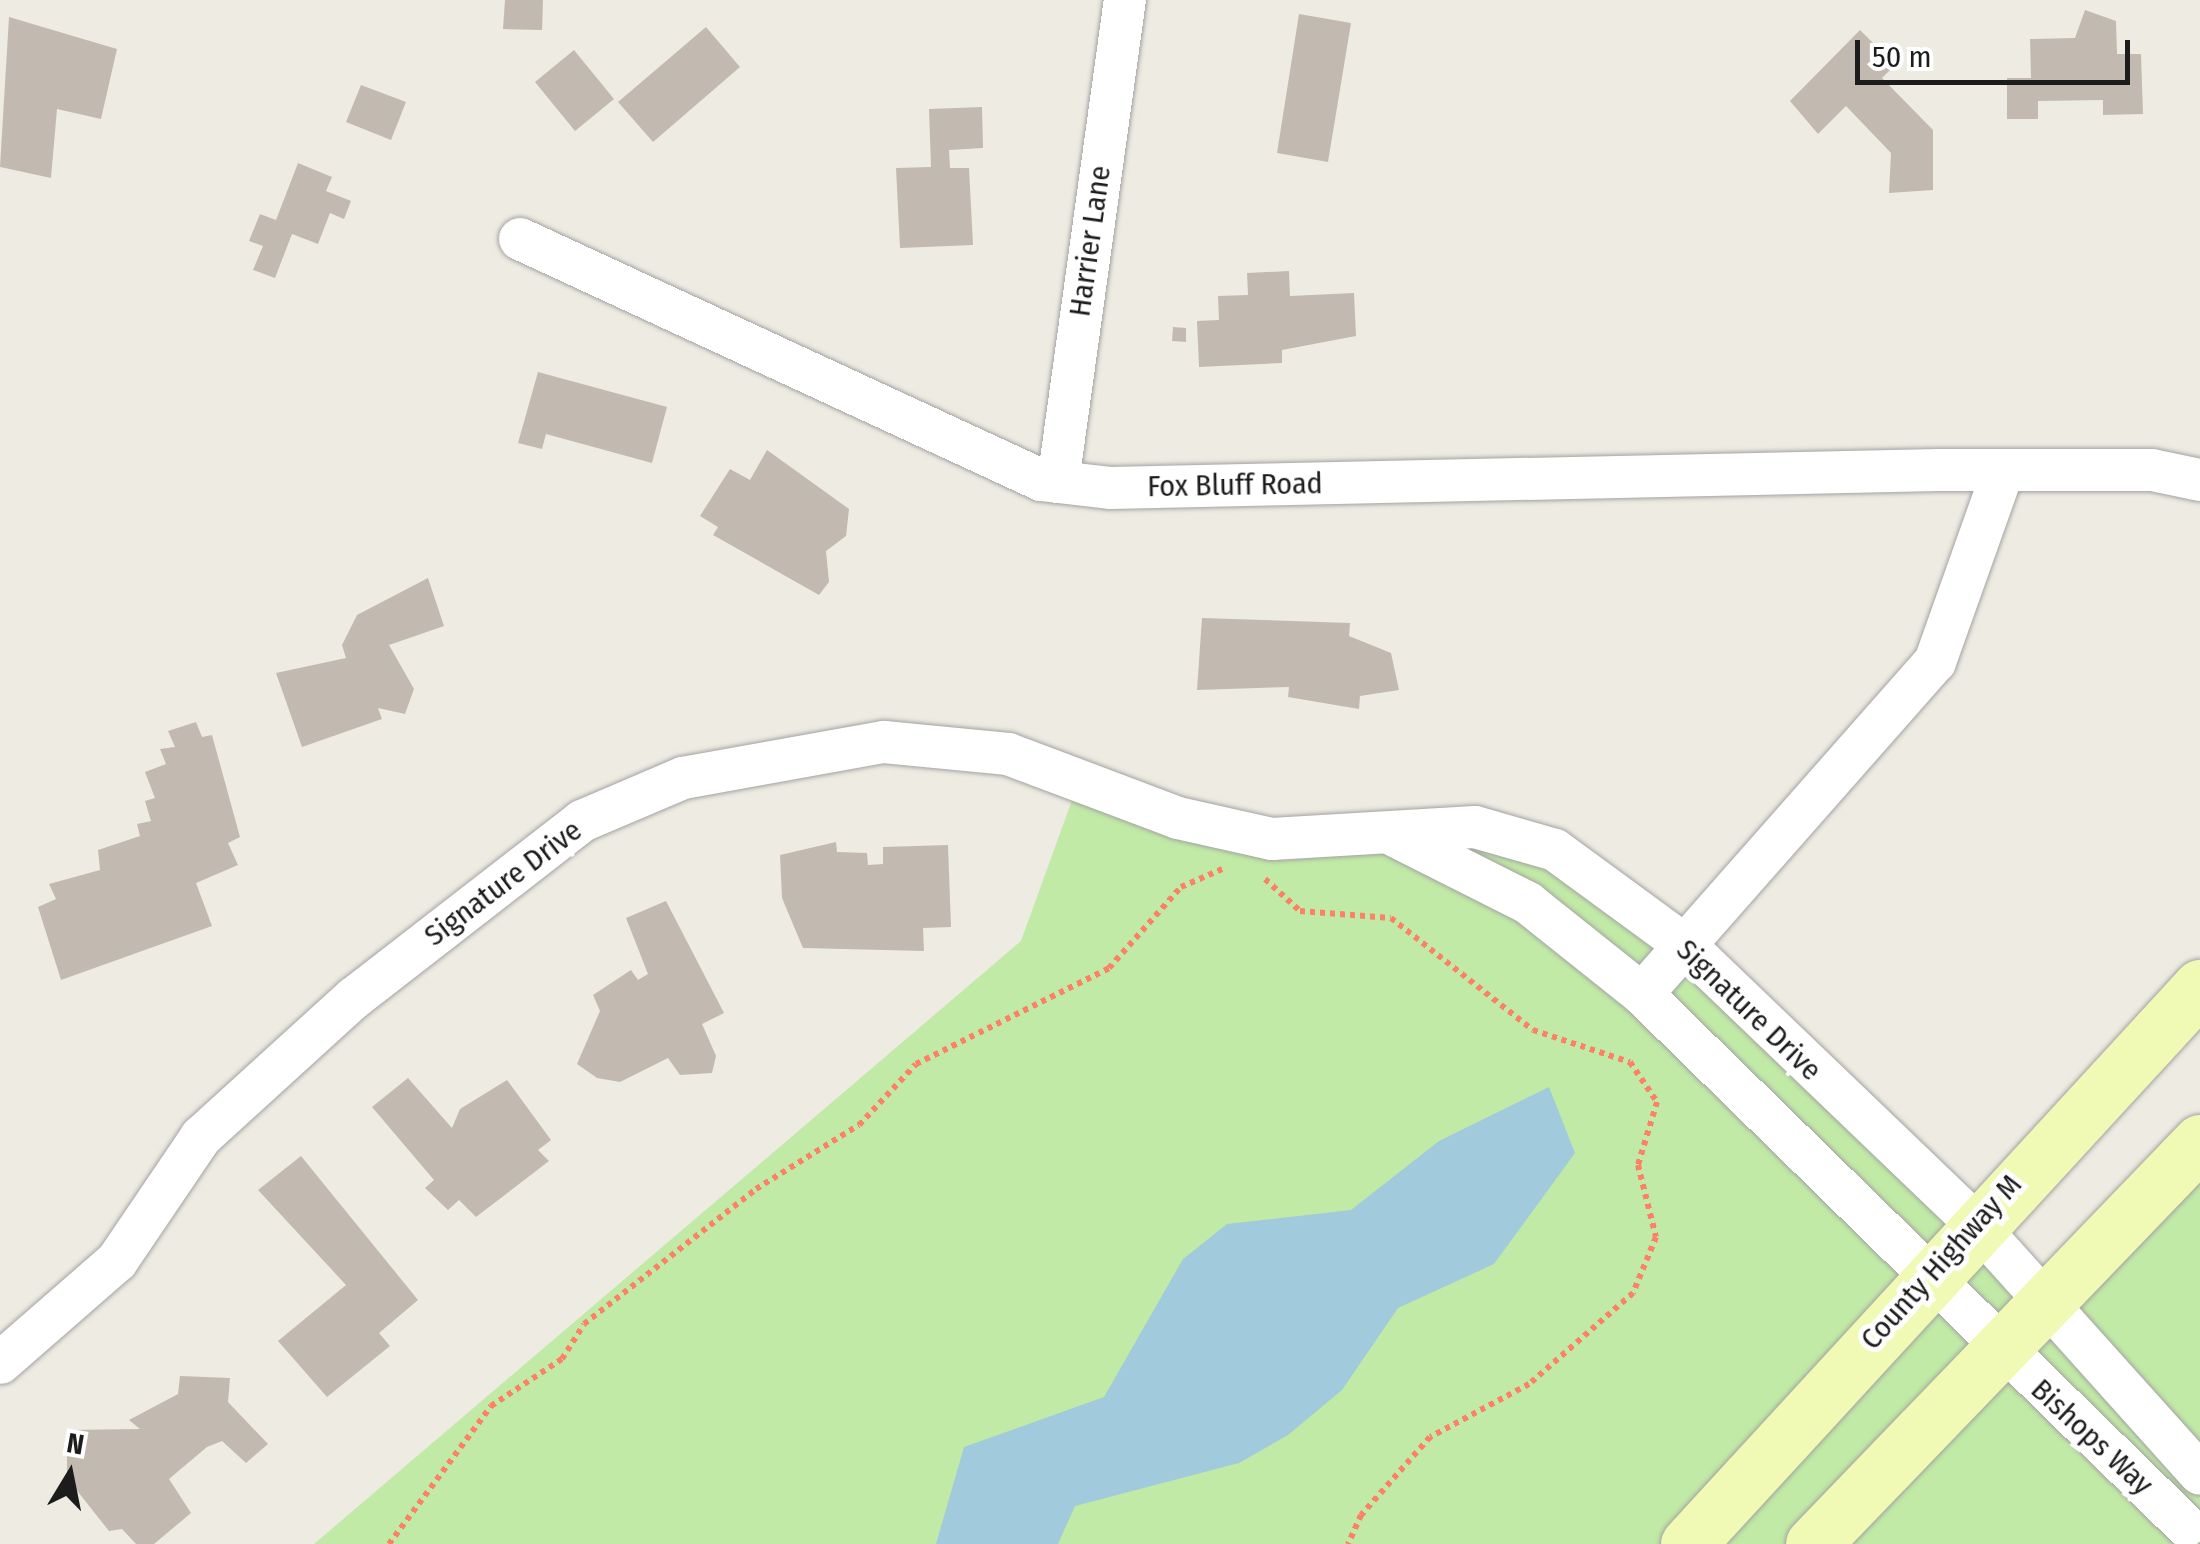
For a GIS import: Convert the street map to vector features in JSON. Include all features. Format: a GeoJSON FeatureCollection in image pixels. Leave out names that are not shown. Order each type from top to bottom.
{"type":"FeatureCollection","features":[{"type":"Feature","properties":{"kind":"main road","name":"County Highway M"},"geometry":{"type":"LineString","coordinates":[[1688,1544],[1974,1222],[2200,986]]}},
{"type":"Feature","properties":{"kind":"main road"},"geometry":{"type":"LineString","coordinates":[[1814,1544],[1998,1348],[2200,1142]]}},
{"type":"Feature","properties":{"kind":"street","name":"Harrier Lane"},"geometry":{"type":"LineString","coordinates":[[1058,482],[1125,0]]}},
{"type":"Feature","properties":{"kind":"street","name":"Fox Bluff Road"},"geometry":{"type":"LineString","coordinates":[[520,239],[1058,482],[2003,470],[2152,470],[2200,480]]}},
{"type":"Feature","properties":{"kind":"street"},"geometry":{"type":"LineString","coordinates":[[1642,994],[1935,662],[2003,470]]}},
{"type":"Feature","properties":{"kind":"street","name":"Signature Drive"},"geometry":{"type":"LineString","coordinates":[[0,1363],[79,1302],[201,1137],[354,998],[582,821],[683,778],[884,742],[1008,754],[1178,818],[1272,839],[1395,836],[1475,827],[1555,850],[1686,946],[1974,1222],[2044,1303]]}},
{"type":"Feature","properties":{"kind":"street","name":"Signature Drive"},"geometry":{"type":"LineString","coordinates":[[1395,836],[1528,903],[1642,994],[1930,1272],[1998,1348]]}},
{"type":"Feature","properties":{"kind":"street","name":"Bishops Way"},"geometry":{"type":"LineString","coordinates":[[2044,1303],[2200,1474]]}},
{"type":"Feature","properties":{"kind":"street","name":"Bishops Way"},"geometry":{"type":"LineString","coordinates":[[1998,1348],[2185,1526]]}},
{"type":"Feature","properties":{"kind":"path"},"geometry":{"type":"LineString","coordinates":[[389,1544],[490,1406],[562,1359],[584,1324],[756,1189],[859,1125],[928,1056],[1074,989],[1108,968],[1181,887],[1230,868]]}},
{"type":"Feature","properties":{"kind":"path"},"geometry":{"type":"LineString","coordinates":[[1257,872],[1300,911],[1365,909],[1391,918],[1533,1030],[1630,1062],[1657,1102],[1638,1165],[1656,1237],[1633,1293],[1529,1384],[1430,1437],[1361,1515],[1348,1544]]}},
{"type":"Feature","properties":{"kind":"green space"},"geometry":{"type":"Polygon","coordinates":[[[1080,778],[1178,818],[1555,850],[2043,1303],[2200,1142],[2200,1544],[314,1544],[1021,941],[1080,778]]]}},
{"type":"Feature","properties":{"kind":"water"},"geometry":{"type":"Polygon","coordinates":[[[1549,1087],[1575,1153],[1494,1264],[1398,1308],[1342,1390],[1288,1435],[1239,1463],[1075,1506],[1058,1544],[936,1544],[964,1447],[1104,1397],[1183,1259],[1227,1224],[1351,1210],[1439,1141],[1549,1087]]]}},
{"type":"Feature","properties":{"kind":"building"},"geometry":{"type":"Polygon","coordinates":[[[505,0],[543,0],[542,30],[503,29],[505,0]]]}},
{"type":"Feature","properties":{"kind":"building"},"geometry":{"type":"Polygon","coordinates":[[[2085,10],[2116,21],[2117,54],[2141,54],[2143,114],[2103,115],[2103,100],[2038,101],[2038,119],[2007,119],[2007,78],[2031,78],[2030,39],[2075,38],[2085,10]]]}},
{"type":"Feature","properties":{"kind":"building"},"geometry":{"type":"Polygon","coordinates":[[[1299,14],[1351,23],[1328,162],[1277,153],[1299,14]]]}},
{"type":"Feature","properties":{"kind":"building"},"geometry":{"type":"Polygon","coordinates":[[[9,17],[117,49],[101,119],[57,109],[51,178],[0,167],[9,17]]]}},
{"type":"Feature","properties":{"kind":"building"},"geometry":{"type":"Polygon","coordinates":[[[706,27],[740,67],[653,142],[618,102],[706,27]]]}},
{"type":"Feature","properties":{"kind":"building"},"geometry":{"type":"Polygon","coordinates":[[[1860,30],[1895,65],[1882,78],[1933,130],[1933,190],[1889,193],[1891,153],[1846,106],[1818,134],[1790,101],[1860,30]]]}},
{"type":"Feature","properties":{"kind":"building"},"geometry":{"type":"Polygon","coordinates":[[[574,50],[614,99],[575,131],[535,82],[574,50]]]}},
{"type":"Feature","properties":{"kind":"building"},"geometry":{"type":"Polygon","coordinates":[[[361,85],[406,102],[391,140],[346,122],[361,85]]]}},
{"type":"Feature","properties":{"kind":"building"},"geometry":{"type":"Polygon","coordinates":[[[982,107],[983,148],[949,150],[950,168],[969,168],[973,245],[900,248],[896,168],[931,167],[929,109],[982,107]]]}},
{"type":"Feature","properties":{"kind":"building"},"geometry":{"type":"Polygon","coordinates":[[[298,163],[332,177],[326,191],[351,201],[344,219],[330,213],[318,244],[292,234],[275,278],[253,270],[263,246],[249,241],[260,214],[276,220],[298,163]]]}},
{"type":"Feature","properties":{"kind":"building"},"geometry":{"type":"Polygon","coordinates":[[[1289,271],[1290,296],[1354,293],[1356,336],[1282,350],[1282,363],[1199,367],[1197,321],[1219,320],[1218,296],[1248,295],[1247,273],[1289,271]]]}},
{"type":"Feature","properties":{"kind":"building"},"geometry":{"type":"Polygon","coordinates":[[[1173,327],[1186,328],[1186,342],[1172,341],[1173,327]]]}},
{"type":"Feature","properties":{"kind":"building"},"geometry":{"type":"Polygon","coordinates":[[[538,372],[667,407],[652,463],[546,434],[542,449],[518,443],[538,372]]]}},
{"type":"Feature","properties":{"kind":"building"},"geometry":{"type":"Polygon","coordinates":[[[767,450],[849,509],[846,536],[826,551],[829,582],[819,595],[713,535],[718,527],[700,516],[730,469],[750,480],[767,450]]]}},
{"type":"Feature","properties":{"kind":"building"},"geometry":{"type":"Polygon","coordinates":[[[428,578],[444,626],[389,645],[414,689],[405,714],[378,708],[382,719],[302,747],[276,673],[346,658],[342,645],[357,615],[428,578]]]}},
{"type":"Feature","properties":{"kind":"building"},"geometry":{"type":"Polygon","coordinates":[[[1202,618],[1350,623],[1349,636],[1391,653],[1399,690],[1360,696],[1359,709],[1288,697],[1289,687],[1197,690],[1202,618]]]}},
{"type":"Feature","properties":{"kind":"building"},"geometry":{"type":"Polygon","coordinates":[[[196,722],[202,737],[212,735],[240,837],[228,843],[238,865],[196,883],[212,926],[61,980],[38,907],[56,899],[49,884],[100,870],[98,850],[140,836],[137,824],[151,821],[145,801],[155,798],[145,772],[166,764],[160,749],[175,747],[168,731],[196,722]]]}},
{"type":"Feature","properties":{"kind":"building"},"geometry":{"type":"Polygon","coordinates":[[[836,842],[837,852],[867,853],[868,865],[883,864],[883,847],[948,845],[951,927],[923,928],[924,951],[803,948],[782,898],[780,855],[836,842]]]}},
{"type":"Feature","properties":{"kind":"building"},"geometry":{"type":"Polygon","coordinates":[[[666,901],[724,1013],[702,1024],[716,1056],[712,1073],[680,1075],[668,1058],[620,1082],[597,1078],[577,1064],[600,1011],[593,995],[631,970],[638,980],[648,974],[626,918],[666,901]]]}},
{"type":"Feature","properties":{"kind":"building"},"geometry":{"type":"Polygon","coordinates":[[[408,1078],[452,1128],[460,1109],[507,1080],[551,1140],[538,1150],[549,1161],[476,1217],[459,1200],[448,1210],[425,1188],[434,1180],[372,1107],[408,1078]]]}},
{"type":"Feature","properties":{"kind":"building"},"geometry":{"type":"Polygon","coordinates":[[[301,1156],[418,1300],[379,1333],[390,1346],[327,1397],[278,1341],[346,1285],[258,1190],[301,1156]]]}},
{"type":"Feature","properties":{"kind":"building"},"geometry":{"type":"Polygon","coordinates":[[[180,1376],[230,1378],[228,1402],[268,1444],[246,1463],[222,1441],[207,1447],[169,1479],[191,1513],[154,1544],[136,1544],[122,1529],[109,1531],[67,1478],[67,1430],[140,1429],[129,1420],[178,1394],[180,1376]]]}}]}
